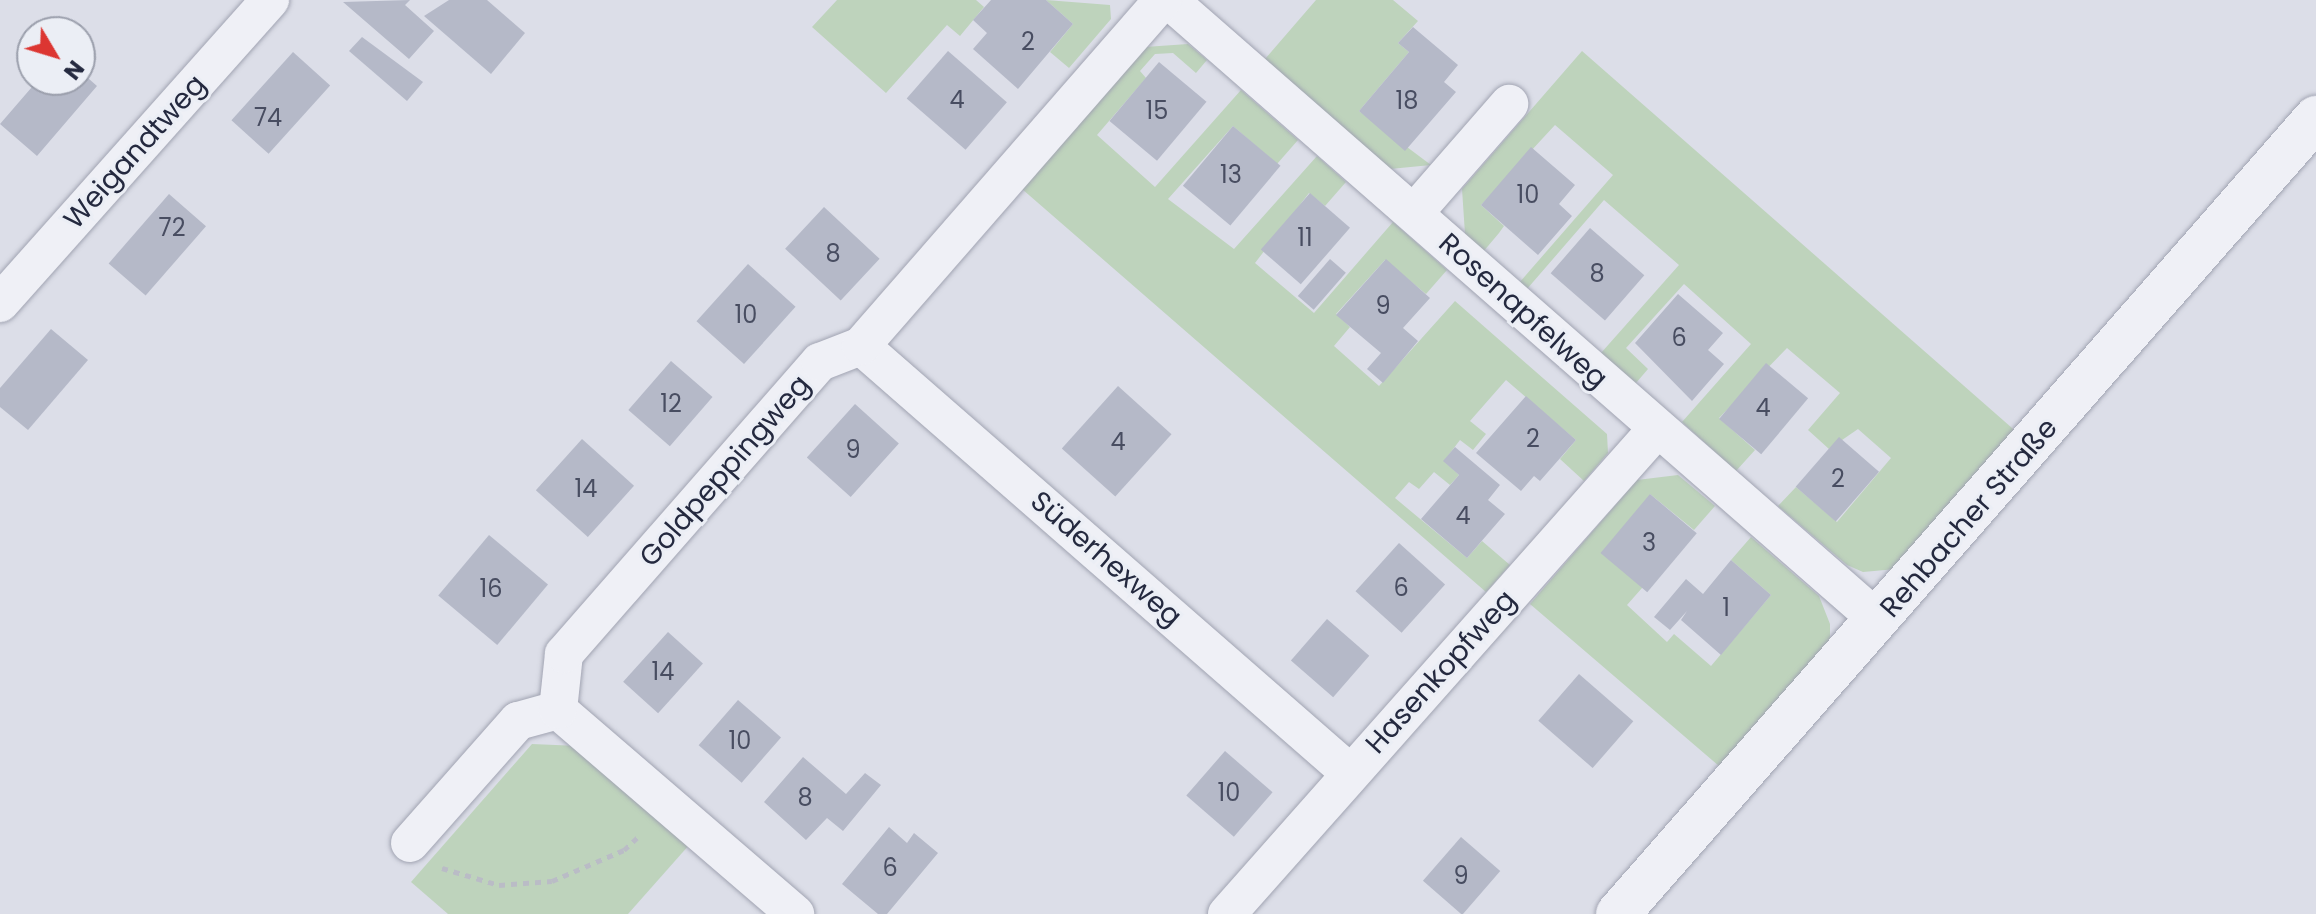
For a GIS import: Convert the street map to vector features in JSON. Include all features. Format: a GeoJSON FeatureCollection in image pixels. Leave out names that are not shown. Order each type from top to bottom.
{"type":"FeatureCollection","features":[{"type":"Feature","properties":{"kind":"street","name":"Weigandtweg"},"geometry":{"type":"LineString","coordinates":[[0,303],[270,0]]}},
{"type":"Feature","properties":{"kind":"street","name":"Rosenapfelweg"},"geometry":{"type":"LineString","coordinates":[[1166,0],[1414,213],[1656,430],[1879,621]]}},
{"type":"Feature","properties":{"kind":"street","name":"Goldpeppingweg"},"geometry":{"type":"LineString","coordinates":[[558,710],[564,654],[820,362],[861,346],[1166,0]]}},
{"type":"Feature","properties":{"kind":"street"},"geometry":{"type":"LineString","coordinates":[[1414,213],[1509,104]]}},
{"type":"Feature","properties":{"kind":"street","name":"Rehbacher Straße"},"geometry":{"type":"LineString","coordinates":[[1618,914],[1879,621],[2316,118]]}},
{"type":"Feature","properties":{"kind":"street","name":"Süderhexweg"},"geometry":{"type":"LineString","coordinates":[[861,346],[1350,773]]}},
{"type":"Feature","properties":{"kind":"street","name":"Hasenkopfweg"},"geometry":{"type":"LineString","coordinates":[[1227,914],[1656,430]]}},
{"type":"Feature","properties":{"kind":"street"},"geometry":{"type":"LineString","coordinates":[[410,843],[518,721],[558,710],[795,914]]}},
{"type":"Feature","properties":{"kind":"path"},"geometry":{"type":"LineString","coordinates":[[410,843],[450,874],[499,885],[552,881],[624,850],[672,807]]}},
{"type":"Feature","properties":{"kind":"green space"},"geometry":{"type":"Polygon","coordinates":[[[837,0],[976,0],[984,7],[960,36],[947,25],[886,93],[812,27],[837,0]]]}},
{"type":"Feature","properties":{"kind":"green space"},"geometry":{"type":"Polygon","coordinates":[[[1046,0],[1110,5],[1111,19],[1069,68],[1050,52],[1073,24],[1046,0]]]}},
{"type":"Feature","properties":{"kind":"green space"},"geometry":{"type":"Polygon","coordinates":[[[1316,0],[1393,0],[1418,21],[1398,43],[1409,52],[1359,111],[1431,165],[1390,169],[1265,59],[1316,0]]]}},
{"type":"Feature","properties":{"kind":"green space"},"geometry":{"type":"Polygon","coordinates":[[[1188,44],[1207,60],[1196,73],[1173,53],[1155,54],[1140,71],[1146,78],[1097,135],[1155,187],[1241,90],[1298,140],[1277,164],[1233,126],[1168,199],[1234,249],[1317,156],[1346,182],[1325,206],[1309,193],[1255,263],[1314,313],[1393,222],[1447,270],[1426,294],[1385,260],[1336,314],[1350,327],[1334,346],[1379,386],[1455,301],[1607,434],[1608,453],[1584,481],[1560,459],[1576,440],[1506,380],[1470,421],[1486,434],[1473,450],[1460,440],[1444,461],[1459,475],[1450,485],[1434,472],[1419,489],[1409,482],[1395,498],[1467,558],[1482,541],[1510,565],[1486,592],[1022,189],[1145,47],[1188,44]]]}},
{"type":"Feature","properties":{"kind":"green space"},"geometry":{"type":"Polygon","coordinates":[[[1582,51],[2020,435],[1896,569],[1863,572],[1847,565],[1778,506],[1796,487],[1837,522],[1891,458],[1858,429],[1829,449],[1808,430],[1840,393],[1787,348],[1719,418],[1755,450],[1736,471],[1682,422],[1751,344],[1684,284],[1626,348],[1648,369],[1636,383],[1601,353],[1679,265],[1604,200],[1527,289],[1519,283],[1613,175],[1555,125],[1481,205],[1504,226],[1499,233],[1483,252],[1465,234],[1462,189],[1582,51]]]}},
{"type":"Feature","properties":{"kind":"green space"},"geometry":{"type":"Polygon","coordinates":[[[1678,475],[1715,506],[1694,530],[1650,494],[1642,588],[1627,605],[1667,642],[1674,634],[1711,666],[1771,595],[1731,560],[1751,537],[1819,596],[1830,624],[1830,642],[1726,772],[1530,604],[1637,480],[1678,475]]]}},
{"type":"Feature","properties":{"kind":"green space"},"geometry":{"type":"Polygon","coordinates":[[[532,744],[579,746],[690,844],[628,914],[448,914],[411,882],[532,744]]]}},
{"type":"Feature","properties":{"kind":"building"},"geometry":{"type":"Polygon","coordinates":[[[410,0],[405,5],[434,31],[409,59],[343,2],[410,0]]]}},
{"type":"Feature","properties":{"kind":"building"},"geometry":{"type":"Polygon","coordinates":[[[449,0],[487,0],[525,33],[491,74],[424,16],[449,0]]]}},
{"type":"Feature","properties":{"kind":"building"},"geometry":{"type":"Polygon","coordinates":[[[991,0],[1046,0],[1073,24],[1018,89],[973,49],[987,33],[973,20],[991,0]]]}},
{"type":"Feature","properties":{"kind":"building"},"geometry":{"type":"Polygon","coordinates":[[[1413,27],[1458,65],[1444,82],[1456,92],[1405,151],[1359,111],[1409,52],[1398,43],[1413,27]]]}},
{"type":"Feature","properties":{"kind":"building"},"geometry":{"type":"Polygon","coordinates":[[[362,37],[423,82],[407,101],[349,51],[362,37]]]}},
{"type":"Feature","properties":{"kind":"building"},"geometry":{"type":"Polygon","coordinates":[[[948,51],[1007,102],[966,150],[907,99],[948,51]]]}},
{"type":"Feature","properties":{"kind":"building"},"geometry":{"type":"Polygon","coordinates":[[[293,52],[330,85],[269,154],[231,120],[293,52]]]}},
{"type":"Feature","properties":{"kind":"building"},"geometry":{"type":"Polygon","coordinates":[[[1159,62],[1206,102],[1157,161],[1110,121],[1159,62]]]}},
{"type":"Feature","properties":{"kind":"building"},"geometry":{"type":"Polygon","coordinates":[[[24,96],[88,96],[37,156],[0,124],[24,96]]]}},
{"type":"Feature","properties":{"kind":"building"},"geometry":{"type":"Polygon","coordinates":[[[1233,126],[1280,166],[1230,226],[1183,186],[1233,126]]]}},
{"type":"Feature","properties":{"kind":"building"},"geometry":{"type":"Polygon","coordinates":[[[1531,147],[1575,185],[1559,204],[1572,216],[1538,255],[1481,205],[1531,147]]]}},
{"type":"Feature","properties":{"kind":"building"},"geometry":{"type":"Polygon","coordinates":[[[1310,193],[1350,228],[1301,284],[1261,250],[1310,193]]]}},
{"type":"Feature","properties":{"kind":"building"},"geometry":{"type":"Polygon","coordinates":[[[169,194],[206,226],[146,296],[109,263],[169,194]]]}},
{"type":"Feature","properties":{"kind":"building"},"geometry":{"type":"Polygon","coordinates":[[[824,207],[880,259],[841,301],[785,249],[824,207]]]}},
{"type":"Feature","properties":{"kind":"building"},"geometry":{"type":"Polygon","coordinates":[[[1590,228],[1644,275],[1605,321],[1551,273],[1590,228]]]}},
{"type":"Feature","properties":{"kind":"building"},"geometry":{"type":"Polygon","coordinates":[[[1330,259],[1346,273],[1314,310],[1298,296],[1330,259]]]}},
{"type":"Feature","properties":{"kind":"building"},"geometry":{"type":"Polygon","coordinates":[[[1386,259],[1430,298],[1403,328],[1418,341],[1383,383],[1367,369],[1381,353],[1336,315],[1386,259]]]}},
{"type":"Feature","properties":{"kind":"building"},"geometry":{"type":"Polygon","coordinates":[[[748,264],[796,307],[744,364],[696,321],[748,264]]]}},
{"type":"Feature","properties":{"kind":"building"},"geometry":{"type":"Polygon","coordinates":[[[1678,294],[1723,333],[1708,350],[1724,364],[1692,401],[1635,343],[1678,294]]]}},
{"type":"Feature","properties":{"kind":"building"},"geometry":{"type":"Polygon","coordinates":[[[51,329],[88,360],[28,430],[0,407],[0,388],[51,329]]]}},
{"type":"Feature","properties":{"kind":"building"},"geometry":{"type":"Polygon","coordinates":[[[671,361],[713,397],[670,446],[628,410],[671,361]]]}},
{"type":"Feature","properties":{"kind":"building"},"geometry":{"type":"Polygon","coordinates":[[[1766,363],[1808,398],[1761,454],[1719,419],[1766,363]]]}},
{"type":"Feature","properties":{"kind":"building"},"geometry":{"type":"Polygon","coordinates":[[[1118,386],[1172,434],[1115,497],[1062,448],[1118,386]]]}},
{"type":"Feature","properties":{"kind":"building"},"geometry":{"type":"Polygon","coordinates":[[[1526,396],[1576,440],[1540,481],[1534,476],[1521,491],[1476,453],[1526,396]]]}},
{"type":"Feature","properties":{"kind":"building"},"geometry":{"type":"Polygon","coordinates":[[[855,404],[899,443],[851,497],[807,458],[855,404]]]}},
{"type":"Feature","properties":{"kind":"building"},"geometry":{"type":"Polygon","coordinates":[[[1839,437],[1879,472],[1836,522],[1796,487],[1839,437]]]}},
{"type":"Feature","properties":{"kind":"building"},"geometry":{"type":"Polygon","coordinates":[[[582,439],[634,486],[588,537],[536,490],[582,439]]]}},
{"type":"Feature","properties":{"kind":"building"},"geometry":{"type":"Polygon","coordinates":[[[1455,447],[1500,485],[1488,500],[1505,514],[1467,558],[1421,519],[1459,475],[1443,461],[1455,447]]]}},
{"type":"Feature","properties":{"kind":"building"},"geometry":{"type":"Polygon","coordinates":[[[1650,494],[1697,533],[1647,592],[1601,553],[1650,494]]]}},
{"type":"Feature","properties":{"kind":"building"},"geometry":{"type":"Polygon","coordinates":[[[489,535],[548,584],[497,645],[438,596],[489,535]]]}},
{"type":"Feature","properties":{"kind":"building"},"geometry":{"type":"Polygon","coordinates":[[[1399,543],[1445,584],[1402,633],[1356,591],[1399,543]]]}},
{"type":"Feature","properties":{"kind":"building"},"geometry":{"type":"Polygon","coordinates":[[[1731,560],[1771,595],[1721,655],[1681,620],[1687,611],[1670,630],[1654,617],[1686,579],[1703,594],[1731,560]]]}},
{"type":"Feature","properties":{"kind":"building"},"geometry":{"type":"Polygon","coordinates":[[[1327,619],[1369,656],[1333,697],[1291,661],[1327,619]]]}},
{"type":"Feature","properties":{"kind":"building"},"geometry":{"type":"Polygon","coordinates":[[[668,632],[703,663],[658,713],[623,682],[668,632]]]}},
{"type":"Feature","properties":{"kind":"building"},"geometry":{"type":"Polygon","coordinates":[[[1579,674],[1633,721],[1593,768],[1538,721],[1579,674]]]}},
{"type":"Feature","properties":{"kind":"building"},"geometry":{"type":"Polygon","coordinates":[[[738,700],[781,737],[742,783],[699,745],[738,700]]]}},
{"type":"Feature","properties":{"kind":"building"},"geometry":{"type":"Polygon","coordinates":[[[1225,751],[1273,792],[1234,837],[1186,796],[1225,751]]]}},
{"type":"Feature","properties":{"kind":"building"},"geometry":{"type":"Polygon","coordinates":[[[803,757],[846,794],[865,773],[881,785],[843,831],[827,818],[806,840],[764,802],[803,757]]]}},
{"type":"Feature","properties":{"kind":"building"},"geometry":{"type":"Polygon","coordinates":[[[889,827],[907,843],[914,833],[938,853],[887,914],[878,914],[842,884],[889,827]]]}},
{"type":"Feature","properties":{"kind":"building"},"geometry":{"type":"Polygon","coordinates":[[[1461,837],[1500,871],[1463,914],[1423,881],[1461,837]]]}}]}
